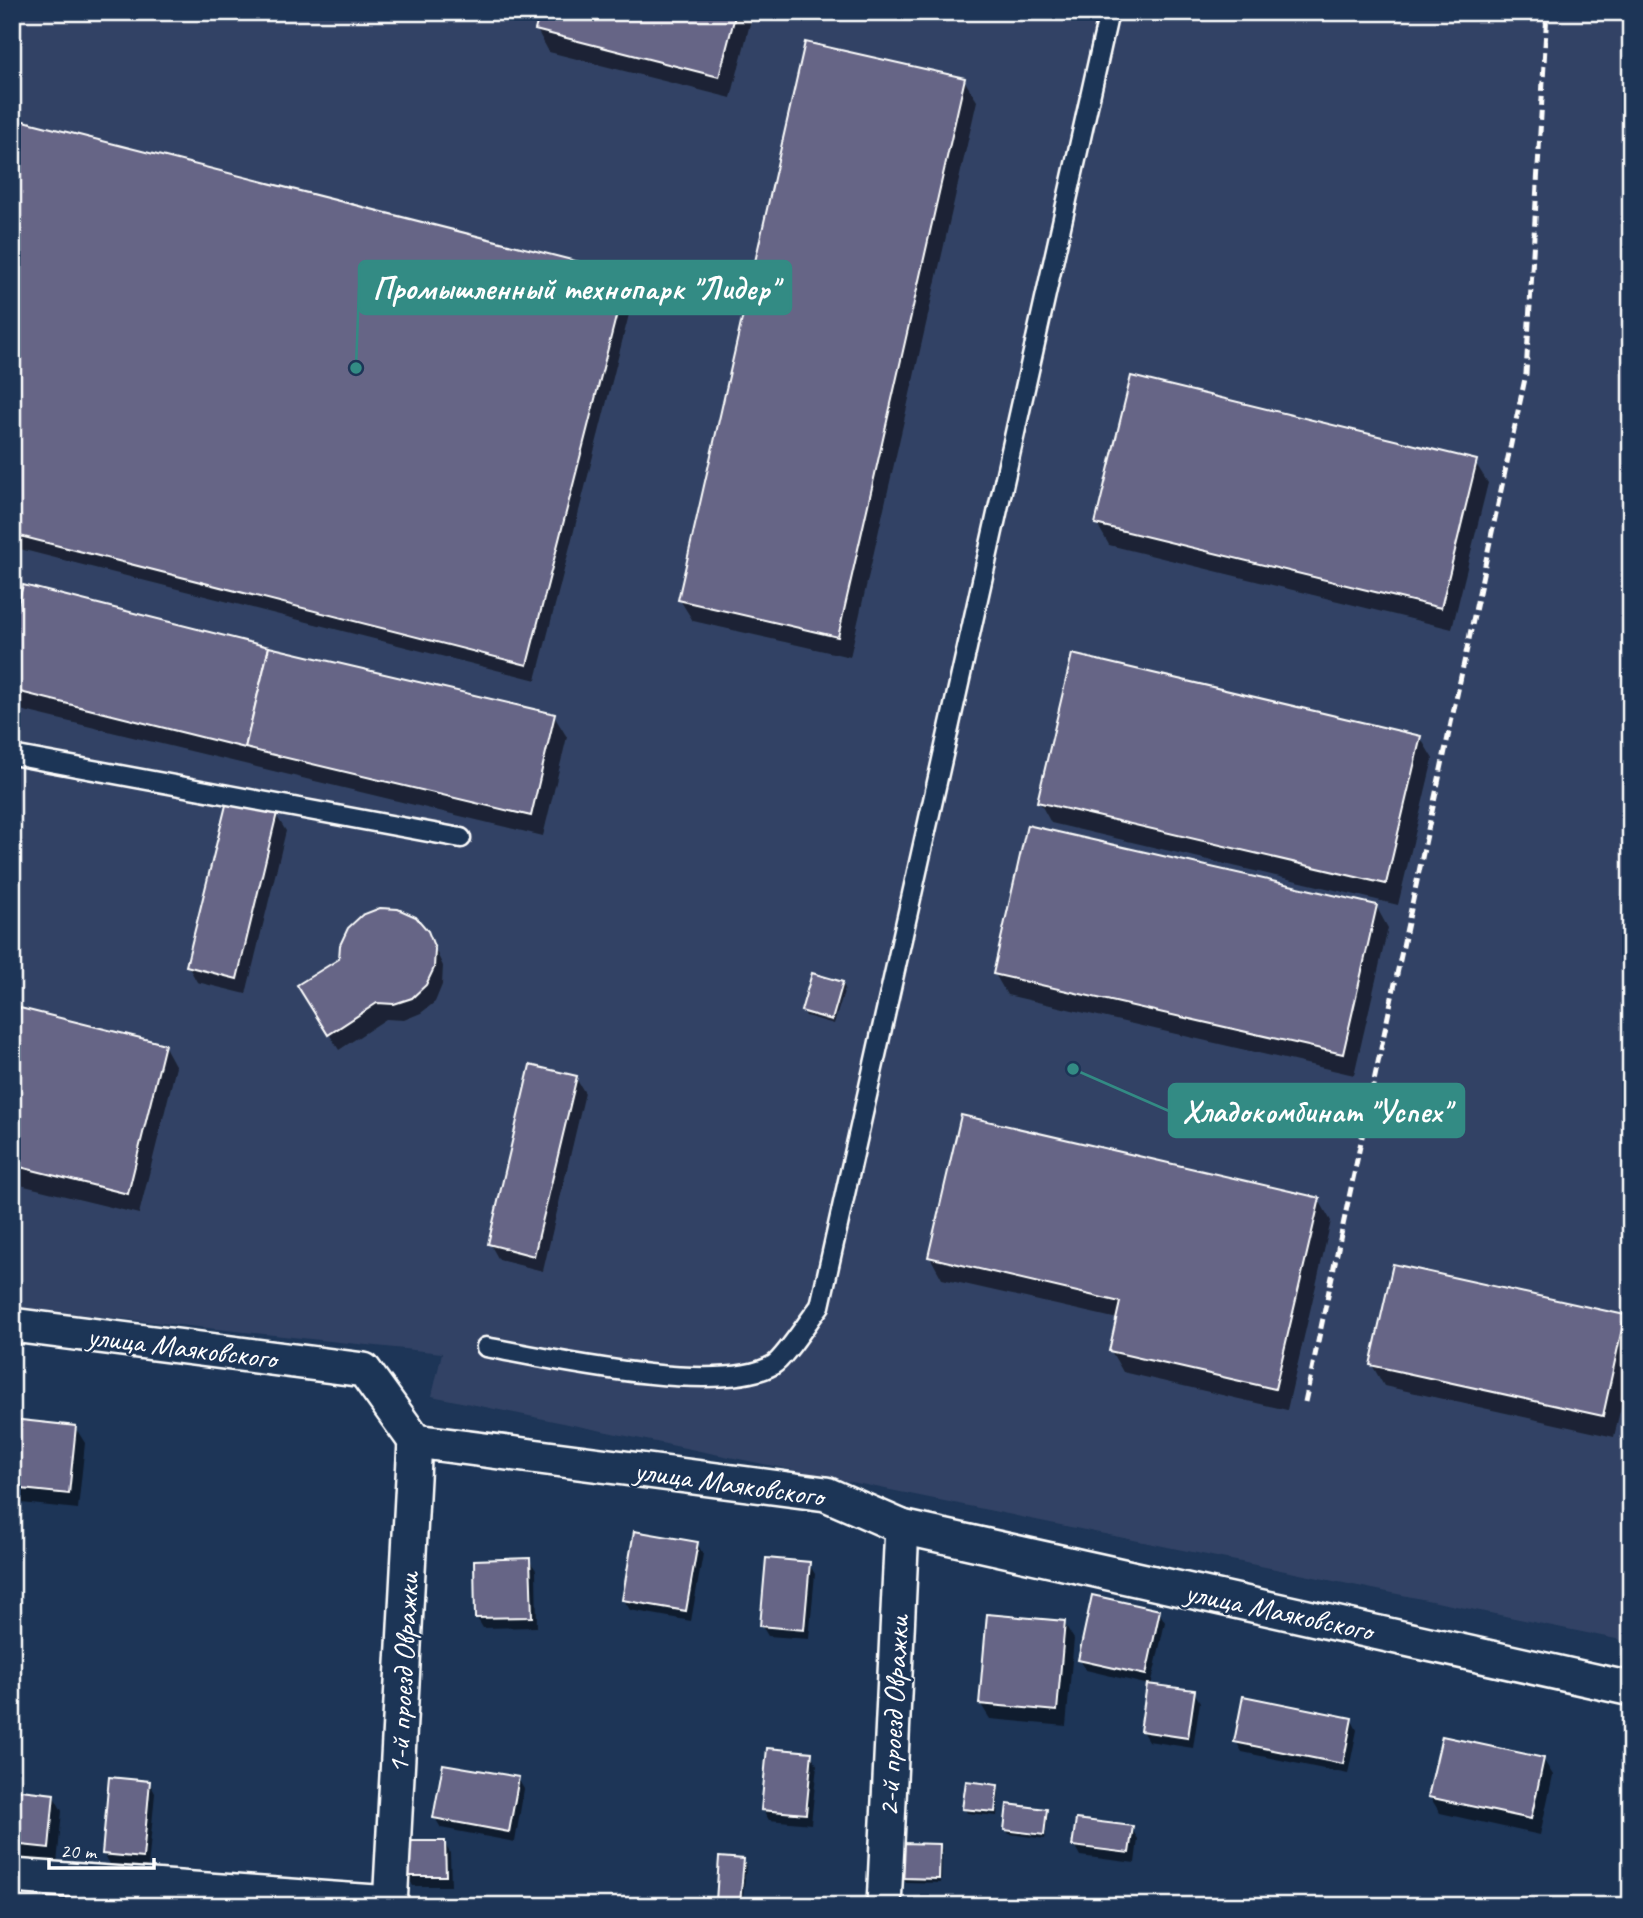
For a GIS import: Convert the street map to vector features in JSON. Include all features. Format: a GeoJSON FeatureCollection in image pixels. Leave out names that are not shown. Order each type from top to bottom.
{"type":"FeatureCollection","features":[{"type":"Feature","properties":{"kind":"street","name":"улица Маяковского"},"geometry":{"type":"LineString","coordinates":[[12,1325],[364,1370],[415,1441],[826,1494],[902,1527],[1631,1689]]}},
{"type":"Feature","properties":{"kind":"street","name":"1-й проезд Овражки"},"geometry":{"type":"LineString","coordinates":[[390,1904],[415,1441]]}},
{"type":"Feature","properties":{"kind":"street","name":"2-й проезд Овражки"},"geometry":{"type":"LineString","coordinates":[[884,1906],[902,1527]]}},
{"type":"Feature","properties":{"kind":"street"},"geometry":{"type":"LineString","coordinates":[[12,1876],[390,1904]]}},
{"type":"Feature","properties":{"kind":"lane"},"geometry":{"type":"LineString","coordinates":[[486,1347],[571,1363],[690,1377],[736,1377],[775,1364],[820,1306],[1109,12]]}},
{"type":"Feature","properties":{"kind":"lane"},"geometry":{"type":"LineString","coordinates":[[12,755],[461,838]]}},
{"type":"Feature","properties":{"kind":"shaded area"},"geometry":{"type":"Polygon","coordinates":[[[12,12],[1631,12],[1631,1642],[432,1396],[442,1353],[12,1307],[12,12]]]}},
{"type":"Feature","properties":{"kind":"building"},"geometry":{"type":"Polygon","coordinates":[[[540,12],[736,12],[719,77],[535,30],[540,12]]]}},
{"type":"Feature","properties":{"kind":"building"},"geometry":{"type":"Polygon","coordinates":[[[805,42],[965,78],[838,637],[678,600],[805,42]]]}},
{"type":"Feature","properties":{"kind":"building"},"geometry":{"type":"Polygon","coordinates":[[[12,118],[627,274],[527,665],[12,534],[12,118]]]}},
{"type":"Feature","properties":{"kind":"building"},"geometry":{"type":"Polygon","coordinates":[[[1131,376],[1477,460],[1441,608],[1095,524],[1131,376]]]}},
{"type":"Feature","properties":{"kind":"building"},"geometry":{"type":"Polygon","coordinates":[[[23,585],[269,647],[245,748],[12,690],[12,627],[23,585]]]}},
{"type":"Feature","properties":{"kind":"building"},"geometry":{"type":"Polygon","coordinates":[[[269,647],[555,714],[531,816],[245,748],[269,647]]]}},
{"type":"Feature","properties":{"kind":"building"},"geometry":{"type":"Polygon","coordinates":[[[1072,654],[1421,736],[1386,884],[1037,802],[1072,654]]]}},
{"type":"Feature","properties":{"kind":"building"},"geometry":{"type":"Polygon","coordinates":[[[227,801],[277,813],[237,979],[186,966],[227,801]]]}},
{"type":"Feature","properties":{"kind":"building"},"geometry":{"type":"Polygon","coordinates":[[[1027,825],[1377,905],[1343,1054],[993,974],[1027,825]]]}},
{"type":"Feature","properties":{"kind":"building"},"geometry":{"type":"Polygon","coordinates":[[[380,908],[398,909],[416,917],[428,931],[435,949],[434,968],[426,985],[412,998],[394,1004],[377,1003],[328,1035],[297,985],[339,959],[340,945],[348,928],[362,915],[380,908]]]}},
{"type":"Feature","properties":{"kind":"building"},"geometry":{"type":"Polygon","coordinates":[[[812,973],[843,982],[832,1020],[801,1011],[812,973]]]}},
{"type":"Feature","properties":{"kind":"building"},"geometry":{"type":"Polygon","coordinates":[[[12,1006],[165,1044],[128,1194],[12,1165],[12,1006]]]}},
{"type":"Feature","properties":{"kind":"building"},"geometry":{"type":"Polygon","coordinates":[[[530,1065],[577,1076],[534,1256],[488,1244],[530,1065]]]}},
{"type":"Feature","properties":{"kind":"building"},"geometry":{"type":"Polygon","coordinates":[[[961,1115],[1320,1198],[1275,1389],[1109,1351],[1120,1302],[928,1257],[961,1115]]]}},
{"type":"Feature","properties":{"kind":"building"},"geometry":{"type":"Polygon","coordinates":[[[1393,1264],[1625,1315],[1603,1416],[1370,1365],[1393,1264]]]}},
{"type":"Feature","properties":{"kind":"building"},"geometry":{"type":"Polygon","coordinates":[[[12,1419],[76,1426],[69,1494],[12,1488],[12,1419]]]}},
{"type":"Feature","properties":{"kind":"building"},"geometry":{"type":"Polygon","coordinates":[[[634,1531],[698,1542],[686,1611],[622,1600],[634,1531]]]}},
{"type":"Feature","properties":{"kind":"building"},"geometry":{"type":"Polygon","coordinates":[[[530,1558],[532,1617],[475,1618],[474,1560],[530,1558]]]}},
{"type":"Feature","properties":{"kind":"building"},"geometry":{"type":"Polygon","coordinates":[[[766,1558],[810,1562],[804,1630],[760,1626],[766,1558]]]}},
{"type":"Feature","properties":{"kind":"building"},"geometry":{"type":"Polygon","coordinates":[[[1092,1595],[1160,1610],[1146,1675],[1078,1660],[1092,1595]]]}},
{"type":"Feature","properties":{"kind":"building"},"geometry":{"type":"Polygon","coordinates":[[[987,1614],[1065,1621],[1057,1711],[979,1704],[987,1614]]]}},
{"type":"Feature","properties":{"kind":"building"},"geometry":{"type":"Polygon","coordinates":[[[1147,1684],[1195,1690],[1188,1738],[1140,1731],[1147,1684]]]}},
{"type":"Feature","properties":{"kind":"building"},"geometry":{"type":"Polygon","coordinates":[[[1243,1696],[1352,1718],[1343,1764],[1234,1742],[1243,1696]]]}},
{"type":"Feature","properties":{"kind":"building"},"geometry":{"type":"Polygon","coordinates":[[[1442,1736],[1544,1758],[1531,1819],[1428,1797],[1442,1736]]]}},
{"type":"Feature","properties":{"kind":"building"},"geometry":{"type":"Polygon","coordinates":[[[767,1748],[812,1752],[806,1814],[761,1810],[767,1748]]]}},
{"type":"Feature","properties":{"kind":"building"},"geometry":{"type":"Polygon","coordinates":[[[443,1764],[519,1777],[509,1832],[433,1818],[443,1764]]]}},
{"type":"Feature","properties":{"kind":"building"},"geometry":{"type":"Polygon","coordinates":[[[109,1777],[150,1781],[143,1858],[102,1854],[109,1777]]]}},
{"type":"Feature","properties":{"kind":"building"},"geometry":{"type":"Polygon","coordinates":[[[966,1781],[998,1785],[995,1812],[962,1809],[966,1781]]]}},
{"type":"Feature","properties":{"kind":"building"},"geometry":{"type":"Polygon","coordinates":[[[12,1789],[54,1794],[49,1848],[12,1844],[12,1789]]]}},
{"type":"Feature","properties":{"kind":"building"},"geometry":{"type":"Polygon","coordinates":[[[1007,1804],[1047,1809],[1044,1835],[1004,1830],[1007,1804]]]}},
{"type":"Feature","properties":{"kind":"building"},"geometry":{"type":"Polygon","coordinates":[[[1076,1819],[1133,1826],[1129,1853],[1072,1846],[1076,1819]]]}},
{"type":"Feature","properties":{"kind":"building"},"geometry":{"type":"Polygon","coordinates":[[[404,1841],[445,1841],[446,1876],[405,1876],[404,1841]]]}},
{"type":"Feature","properties":{"kind":"building"},"geometry":{"type":"Polygon","coordinates":[[[902,1843],[940,1844],[939,1879],[902,1878],[902,1843]]]}},
{"type":"Feature","properties":{"kind":"building"},"geometry":{"type":"Polygon","coordinates":[[[719,1857],[744,1859],[740,1903],[716,1901],[719,1857]]]}},
{"type":"Feature","properties":{"kind":"railway"},"geometry":{"type":"LineString","coordinates":[[1305,1402],[1526,374],[1547,12]]}},
{"type":"Feature","properties":{"kind":"place","name":"Промышленный технопарк \"Лидер\""},"geometry":{"type":"Point","coordinates":[356,368]}},
{"type":"Feature","properties":{"kind":"place","name":"Хладокомбинат \"Успех\""},"geometry":{"type":"Point","coordinates":[1073,1069]}}]}
